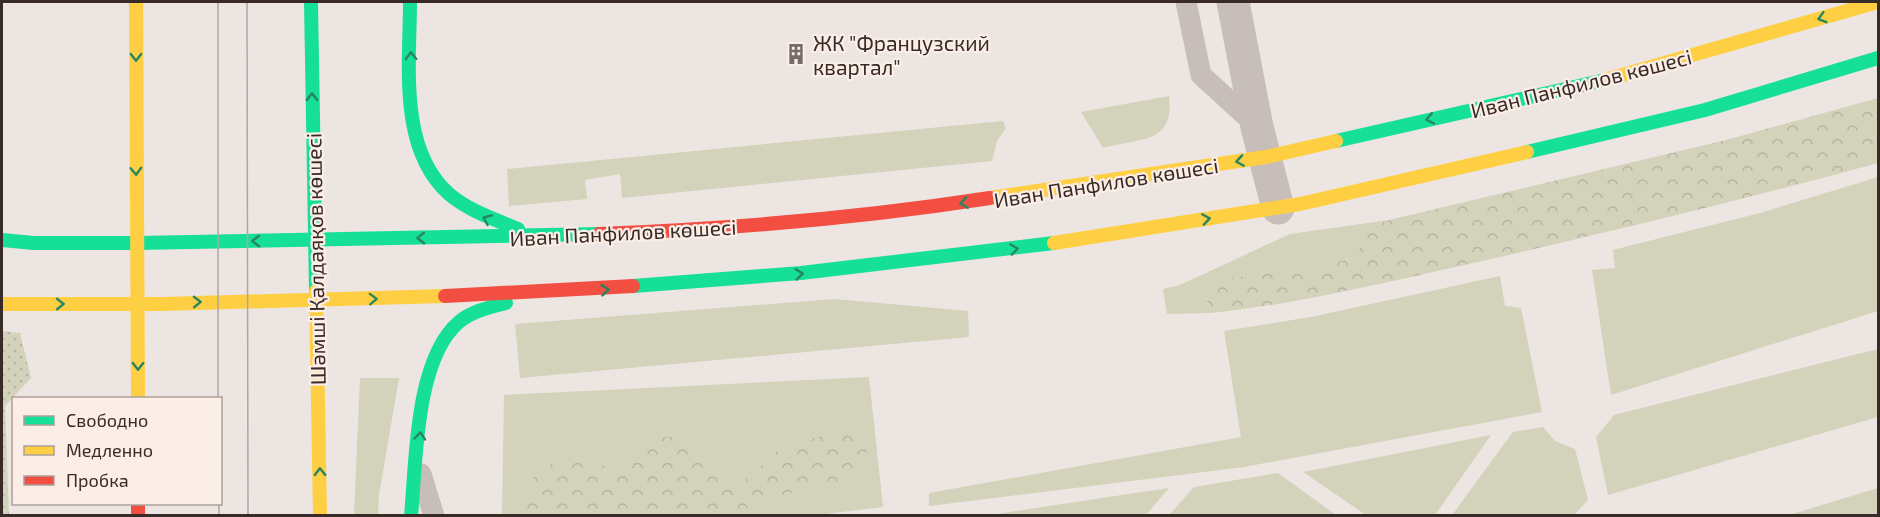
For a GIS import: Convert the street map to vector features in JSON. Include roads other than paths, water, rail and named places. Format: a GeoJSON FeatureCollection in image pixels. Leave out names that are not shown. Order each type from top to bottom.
{"type":"FeatureCollection","features":[{"type":"Feature","properties":{"kind":"street"},"geometry":{"type":"LineString","coordinates":[[136,2],[138,397]]}},
{"type":"Feature","properties":{"kind":"street","name":"Шәмші Қалдаяқов көшесі"},"geometry":{"type":"LineString","coordinates":[[311,2],[320,516]]}},
{"type":"Feature","properties":{"kind":"street"},"geometry":{"type":"LineString","coordinates":[[410,2],[412,96],[416,137],[422,161],[434,179],[457,203],[486,220],[542,237]]}},
{"type":"Feature","properties":{"kind":"street"},"geometry":{"type":"LineString","coordinates":[[1233,2],[1257,126],[1278,208]]}},
{"type":"Feature","properties":{"kind":"street","name":"Иван Панфилов көшесі"},"geometry":{"type":"LineString","coordinates":[[2,240],[138,243],[542,237],[700,230],[891,213],[1266,157],[1610,79],[1878,2]]}},
{"type":"Feature","properties":{"kind":"street"},"geometry":{"type":"LineString","coordinates":[[2,304],[315,301],[546,294],[738,281],[910,263],[1059,243],[1278,208],[1702,111],[1878,58]]}},
{"type":"Feature","properties":{"kind":"street"},"geometry":{"type":"LineString","coordinates":[[411,516],[423,402],[437,357],[458,323],[489,307],[546,294]]}},
{"type":"Feature","properties":{"kind":"lane"},"geometry":{"type":"LineString","coordinates":[[1186,2],[1201,75],[1257,126]]}},
{"type":"Feature","properties":{"kind":"lane"},"geometry":{"type":"LineString","coordinates":[[418,462],[434,516]]}},
{"type":"Feature","properties":{"kind":"tram line"},"geometry":{"type":"LineString","coordinates":[[218,2],[218,397]]}},
{"type":"Feature","properties":{"kind":"tram line"},"geometry":{"type":"LineString","coordinates":[[247,2],[248,516]]}},
{"type":"Feature","properties":{"kind":"tram line"},"geometry":{"type":"LineString","coordinates":[[219,505],[219,516]]}},
{"type":"Feature","properties":{"kind":"place","name":"ЖК \"Французский квартал\""},"geometry":{"type":"Point","coordinates":[796,54]}}]}
